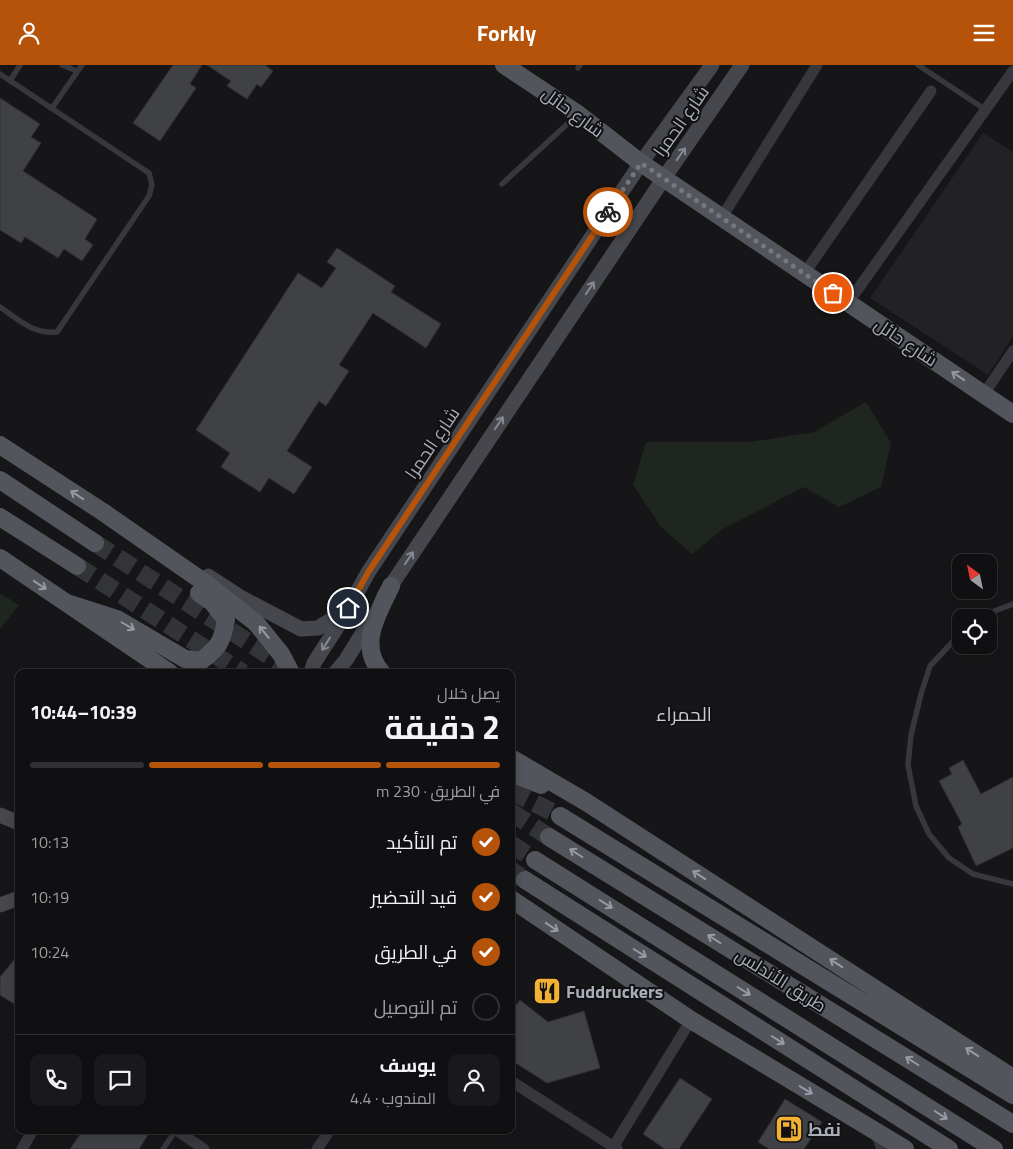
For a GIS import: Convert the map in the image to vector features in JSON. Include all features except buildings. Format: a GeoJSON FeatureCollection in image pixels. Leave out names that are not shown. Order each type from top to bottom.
{"type":"FeatureCollection","features":[{"type":"Feature","properties":{"kind":"main road","name":"شارع حائل"},"geometry":{"type":"LineString","coordinates":[[504,65],[578,114],[653,171],[1013,414]]}},
{"type":"Feature","properties":{"kind":"main road","name":"شارع الحمرا"},"geometry":{"type":"LineString","coordinates":[[338,669],[346,660],[653,171],[712,65]]}},
{"type":"Feature","properties":{"kind":"main road","name":"شارع الحمرا"},"geometry":{"type":"LineString","coordinates":[[312,669],[369,571],[653,171],[742,65]]}},
{"type":"Feature","properties":{"kind":"main road"},"geometry":{"type":"LineString","coordinates":[[0,445],[103,512],[242,598],[301,629],[318,628],[331,620],[369,571]]}},
{"type":"Feature","properties":{"kind":"main road"},"geometry":{"type":"LineString","coordinates":[[0,480],[95,543]]}},
{"type":"Feature","properties":{"kind":"main road"},"geometry":{"type":"LineString","coordinates":[[67,603],[117,619],[185,659],[201,661],[217,649],[223,637],[226,620],[212,602],[156,563],[103,512]]}},
{"type":"Feature","properties":{"kind":"main road"},"geometry":{"type":"LineString","coordinates":[[103,512],[208,585],[256,623],[281,654],[289,669]]}},
{"type":"Feature","properties":{"kind":"main road"},"geometry":{"type":"LineString","coordinates":[[0,517],[77,567]]}},
{"type":"Feature","properties":{"kind":"main road"},"geometry":{"type":"LineString","coordinates":[[0,558],[166,669]]}},
{"type":"Feature","properties":{"kind":"main road"},"geometry":{"type":"LineString","coordinates":[[378,669],[369,649],[371,631],[391,586]]}},
{"type":"Feature","properties":{"kind":"main road"},"geometry":{"type":"LineString","coordinates":[[515,759],[586,802],[1013,1078]]}},
{"type":"Feature","properties":{"kind":"main road"},"geometry":{"type":"LineString","coordinates":[[515,775],[586,802]]}},
{"type":"Feature","properties":{"kind":"main road"},"geometry":{"type":"LineString","coordinates":[[0,815],[15,821]]}},
{"type":"Feature","properties":{"kind":"main road"},"geometry":{"type":"LineString","coordinates":[[560,816],[1013,1095]]}},
{"type":"Feature","properties":{"kind":"main road","name":"طريق الأندلس"},"geometry":{"type":"LineString","coordinates":[[549,837],[1013,1124]]}},
{"type":"Feature","properties":{"kind":"main road","name":"طريق الأندلس"},"geometry":{"type":"LineString","coordinates":[[536,860],[994,1149]]}},
{"type":"Feature","properties":{"kind":"main road"},"geometry":{"type":"LineString","coordinates":[[525,881],[949,1149]]}},
{"type":"Feature","properties":{"kind":"main road"},"geometry":{"type":"LineString","coordinates":[[0,905],[15,900]]}},
{"type":"Feature","properties":{"kind":"main road"},"geometry":{"type":"LineString","coordinates":[[515,902],[691,1020],[905,1149]]}},
{"type":"Feature","properties":{"kind":"street"},"geometry":{"type":"LineString","coordinates":[[722,217],[818,65]]}},
{"type":"Feature","properties":{"kind":"street"},"geometry":{"type":"LineString","coordinates":[[848,303],[1013,71]]}},
{"type":"Feature","properties":{"kind":"street"},"geometry":{"type":"LineString","coordinates":[[804,274],[931,91]]}},
{"type":"Feature","properties":{"kind":"street"},"geometry":{"type":"LineString","coordinates":[[984,394],[1013,351]]}},
{"type":"Feature","properties":{"kind":"street"},"geometry":{"type":"LineString","coordinates":[[515,1084],[615,1148],[691,1020]]}},
{"type":"Feature","properties":{"kind":"street"},"geometry":{"type":"LineString","coordinates":[[876,1131],[882,1149]]}},
{"type":"Feature","properties":{"kind":"street"},"geometry":{"type":"LineString","coordinates":[[22,1149],[31,1134]]}},
{"type":"Feature","properties":{"kind":"street"},"geometry":{"type":"LineString","coordinates":[[182,1134],[204,1149]]}},
{"type":"Feature","properties":{"kind":"street"},"geometry":{"type":"LineString","coordinates":[[317,1149],[327,1134]]}},
{"type":"Feature","properties":{"kind":"lane"},"geometry":{"type":"LineString","coordinates":[[10,81],[20,65]]}},
{"type":"Feature","properties":{"kind":"lane"},"geometry":{"type":"LineString","coordinates":[[62,65],[77,71]]}},
{"type":"Feature","properties":{"kind":"lane"},"geometry":{"type":"LineString","coordinates":[[52,109],[82,65]]}},
{"type":"Feature","properties":{"kind":"lane"},"geometry":{"type":"LineString","coordinates":[[918,65],[986,110]]}},
{"type":"Feature","properties":{"kind":"lane"},"geometry":{"type":"LineString","coordinates":[[0,74],[149,173],[152,185],[150,196],[57,332],[46,333],[32,329],[0,307]]}},
{"type":"Feature","properties":{"kind":"lane"},"geometry":{"type":"LineString","coordinates":[[502,184],[578,114]]}},
{"type":"Feature","properties":{"kind":"lane"},"geometry":{"type":"LineString","coordinates":[[997,610],[1013,604]]}},
{"type":"Feature","properties":{"kind":"lane"},"geometry":{"type":"LineString","coordinates":[[952,643],[930,667],[911,735],[908,765],[916,806],[929,834],[949,858],[973,874],[1013,884]]}},
{"type":"Feature","properties":{"kind":"lane"},"geometry":{"type":"LineString","coordinates":[[163,1149],[173,1134]]}},
{"type":"Feature","properties":{"kind":"shaded area"},"geometry":{"type":"Polygon","coordinates":[[[983,133],[1013,152],[1013,336],[988,375],[870,298],[983,133]]]}},
{"type":"Feature","properties":{"kind":"shaded area"},"geometry":{"type":"Polygon","coordinates":[[[866,402],[891,443],[881,487],[839,507],[804,487],[723,529],[692,554],[661,527],[633,485],[646,442],[750,442],[814,432],[866,402]]]}},
{"type":"Feature","properties":{"kind":"shaded area"},"geometry":{"type":"Polygon","coordinates":[[[0,593],[19,605],[0,629],[0,593]]]}},
{"type":"Feature","properties":{"kind":"tunnel"},"geometry":{"type":"LineString","coordinates":[[95,543],[290,669]]}},
{"type":"Feature","properties":{"kind":"tunnel"},"geometry":{"type":"LineString","coordinates":[[77,566],[237,669]]}},
{"type":"Feature","properties":{"kind":"tunnel"},"geometry":{"type":"LineString","coordinates":[[515,793],[560,816]]}},
{"type":"Feature","properties":{"kind":"tunnel"},"geometry":{"type":"LineString","coordinates":[[515,815],[549,837]]}},
{"type":"Feature","properties":{"kind":"tunnel"},"geometry":{"type":"LineString","coordinates":[[515,847],[535,860]]}},
{"type":"Feature","properties":{"kind":"tunnel"},"geometry":{"type":"LineString","coordinates":[[515,873],[525,880]]}},
{"type":"Feature","properties":{"kind":"way so far"},"geometry":{"type":"LineString","coordinates":[[608,212],[641,163],[833,293]]}},
{"type":"Feature","properties":{"kind":"place","name":"Fuddruckers"},"geometry":{"type":"Point","coordinates":[547,991]}},
{"type":"Feature","properties":{"kind":"place","name":"نفط"},"geometry":{"type":"Point","coordinates":[789,1129]}},
{"type":"Feature","properties":{"kind":"district","name":"الحمراء"},"geometry":{"type":"Point","coordinates":[684,713]}},
{"type":"Feature","properties":{"kind":"route"},"geometry":{"type":"LineString","coordinates":[[348,608],[369,571],[608,212]]}}]}
